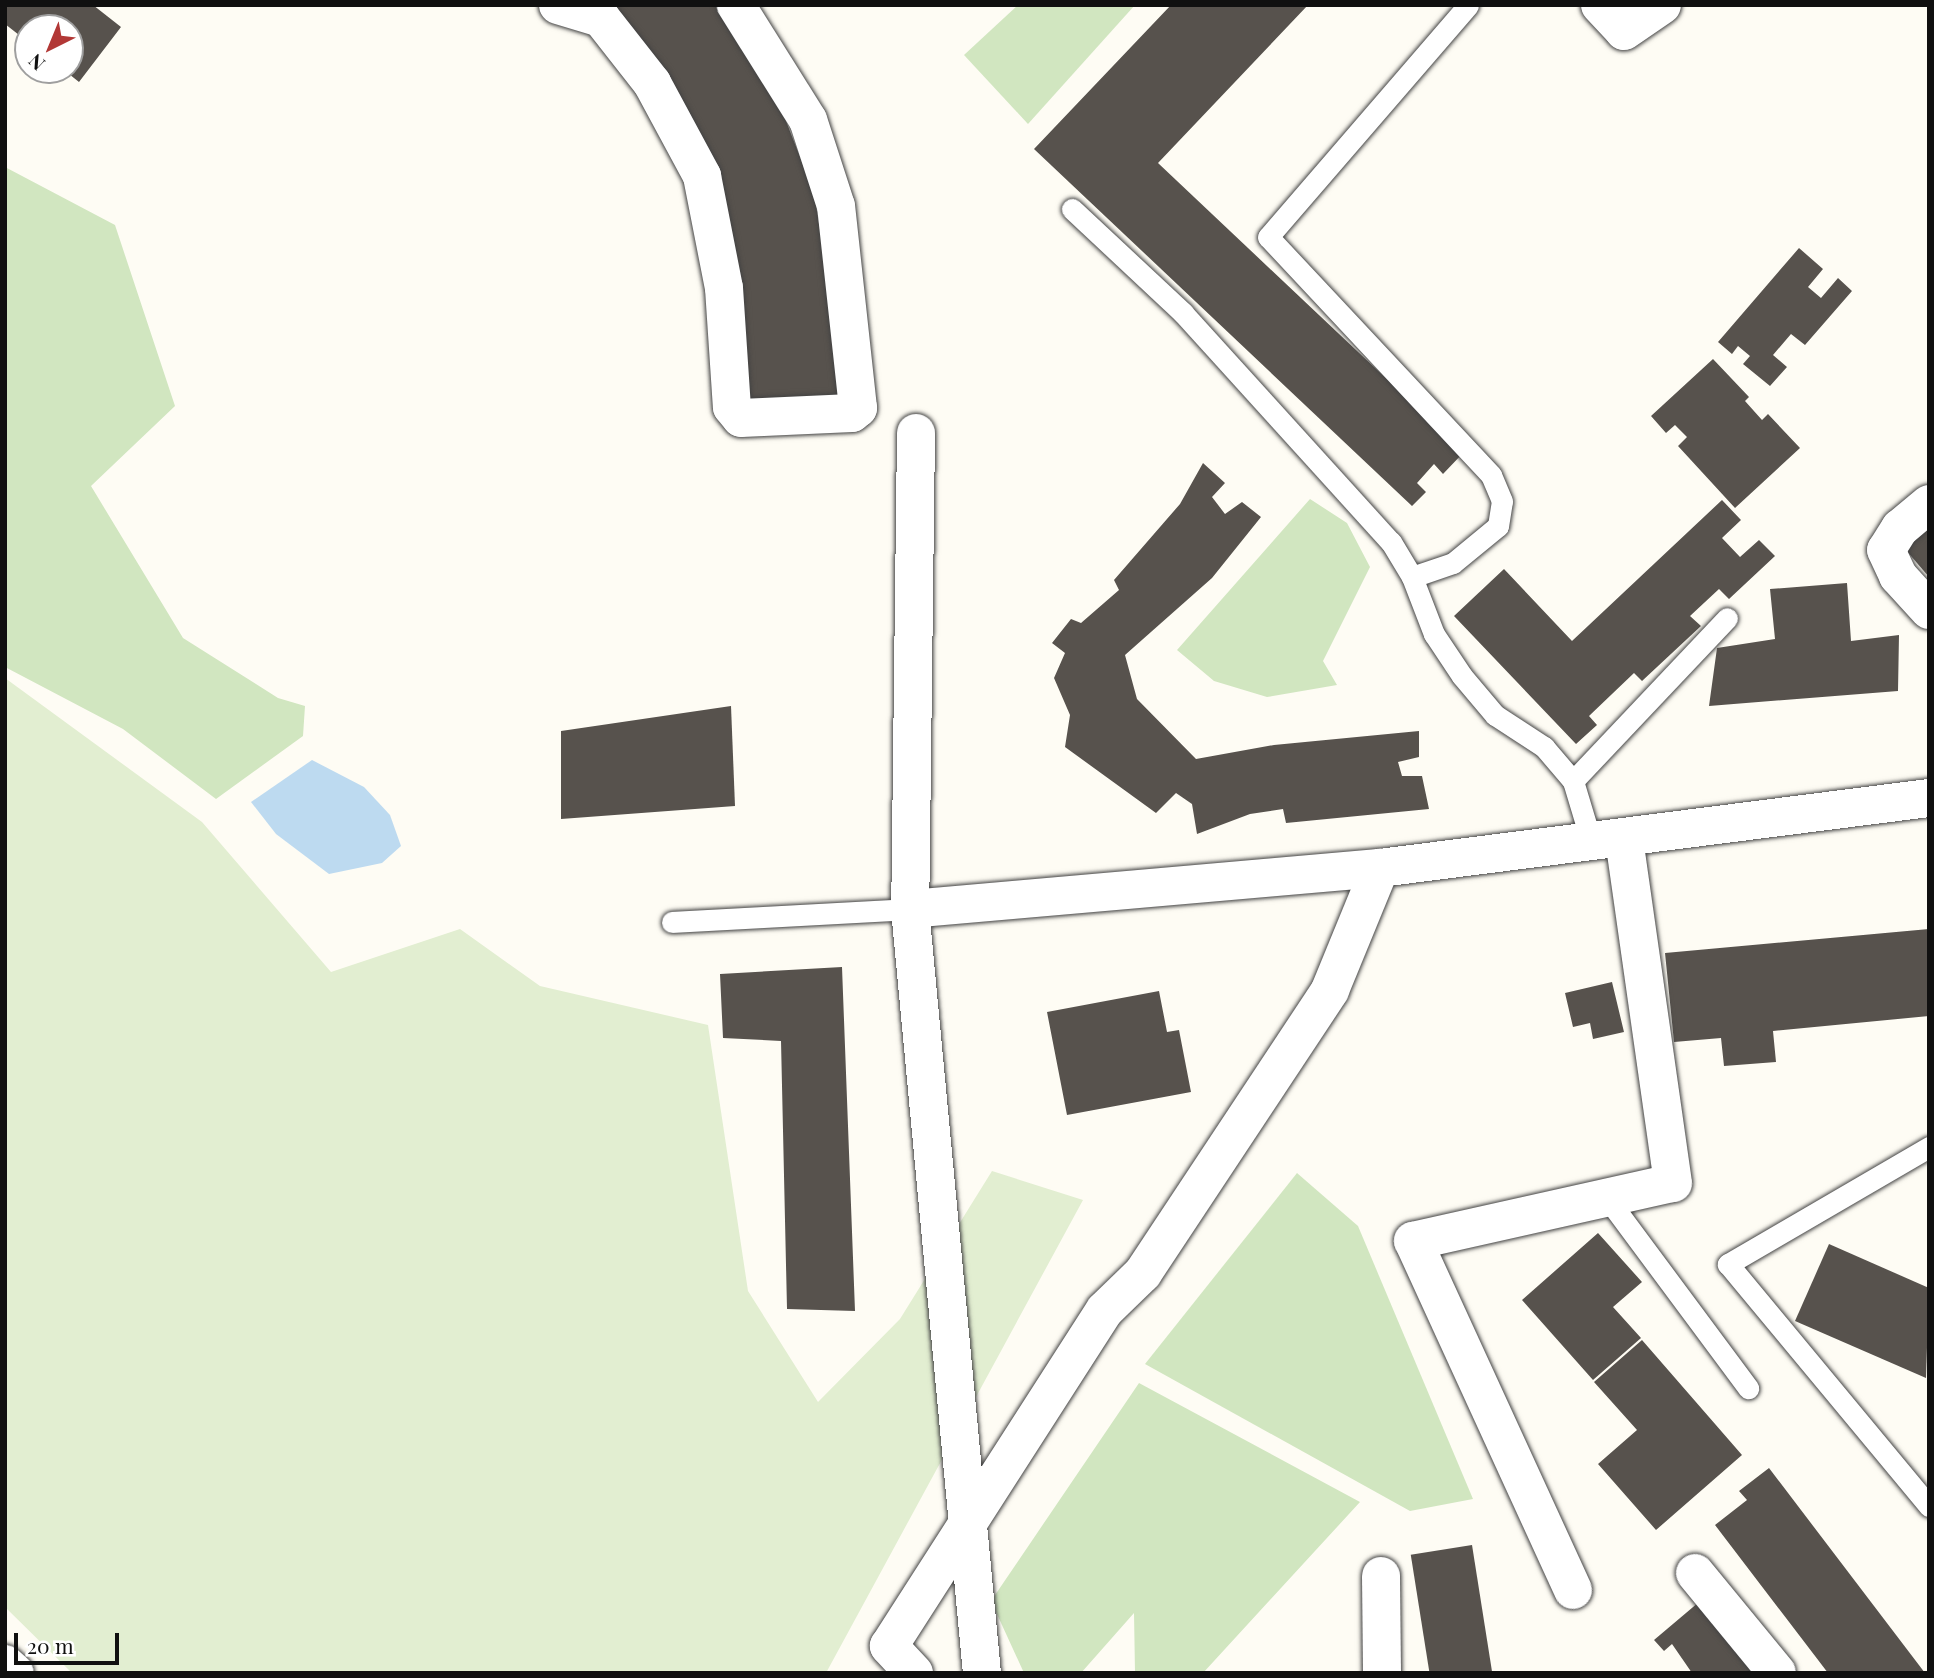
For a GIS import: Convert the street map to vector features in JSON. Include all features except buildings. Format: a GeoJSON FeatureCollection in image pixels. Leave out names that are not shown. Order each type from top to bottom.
{"type":"FeatureCollection","features":[{"type":"Feature","properties":{"kind":"street"},"geometry":{"type":"LineString","coordinates":[[558,5],[601,18],[652,83],[702,176],[724,289],[732,407],[741,418],[852,413],[858,408],[836,206],[808,120],[736,5]]}},
{"type":"Feature","properties":{"kind":"street"},"geometry":{"type":"LineString","coordinates":[[1601,5],[1624,30],[1662,5]]}},
{"type":"Feature","properties":{"kind":"street"},"geometry":{"type":"LineString","coordinates":[[916,433],[910,909],[982,1673]]}},
{"type":"Feature","properties":{"kind":"street"},"geometry":{"type":"LineString","coordinates":[[1929,503],[1900,528],[1886,550],[1898,576],[1929,610]]}},
{"type":"Feature","properties":{"kind":"street"},"geometry":{"type":"LineString","coordinates":[[910,909],[1380,868],[1929,798]]}},
{"type":"Feature","properties":{"kind":"street"},"geometry":{"type":"LineString","coordinates":[[1573,1590],[1413,1241],[1673,1183],[1607,839]]}},
{"type":"Feature","properties":{"kind":"street"},"geometry":{"type":"LineString","coordinates":[[914,1673],[889,1646],[1105,1310],[1143,1273],[1330,990],[1380,868]]}},
{"type":"Feature","properties":{"kind":"street"},"geometry":{"type":"LineString","coordinates":[[1695,1573],[1777,1673]]}},
{"type":"Feature","properties":{"kind":"street"},"geometry":{"type":"LineString","coordinates":[[1381,1576],[1382,1673]]}},
{"type":"Feature","properties":{"kind":"street"},"geometry":{"type":"LineString","coordinates":[[5,1664],[15,1673]]}},
{"type":"Feature","properties":{"kind":"lane"},"geometry":{"type":"LineString","coordinates":[[1412,577],[1453,562],[1498,526],[1502,501],[1499,492],[1491,475],[1268,237],[1468,5]]}},
{"type":"Feature","properties":{"kind":"lane"},"geometry":{"type":"LineString","coordinates":[[1072,209],[1192,323],[1391,542],[1412,577],[1434,635],[1462,676],[1495,715],[1544,747],[1573,781],[1607,839]]}},
{"type":"Feature","properties":{"kind":"lane"},"geometry":{"type":"LineString","coordinates":[[1573,781],[1727,618]]}},
{"type":"Feature","properties":{"kind":"lane"},"geometry":{"type":"LineString","coordinates":[[673,922],[910,909]]}},
{"type":"Feature","properties":{"kind":"lane"},"geometry":{"type":"LineString","coordinates":[[1929,1147],[1728,1264],[1929,1506]]}},
{"type":"Feature","properties":{"kind":"lane"},"geometry":{"type":"LineString","coordinates":[[1607,1198],[1748,1388]]}},
{"type":"Feature","properties":{"kind":"green space"},"geometry":{"type":"Polygon","coordinates":[[[1018,5],[1135,5],[1028,124],[964,55],[1018,5]]]}},
{"type":"Feature","properties":{"kind":"green space"},"geometry":{"type":"Polygon","coordinates":[[[5,167],[115,225],[175,406],[91,486],[183,638],[278,698],[305,706],[303,736],[216,799],[123,729],[5,667],[5,167]]]}},
{"type":"Feature","properties":{"kind":"green space"},"geometry":{"type":"Polygon","coordinates":[[[1310,499],[1347,523],[1370,567],[1323,661],[1337,685],[1267,697],[1214,681],[1177,650],[1310,499]]]}},
{"type":"Feature","properties":{"kind":"green space"},"geometry":{"type":"Polygon","coordinates":[[[5,678],[202,822],[331,972],[460,929],[540,986],[708,1025],[748,1291],[818,1402],[900,1319],[992,1171],[1083,1200],[826,1673],[72,1673],[5,1607],[5,678]]]}},
{"type":"Feature","properties":{"kind":"green space"},"geometry":{"type":"Polygon","coordinates":[[[1297,1173],[1358,1226],[1473,1499],[1410,1511],[1145,1364],[1297,1173]]]}},
{"type":"Feature","properties":{"kind":"green space"},"geometry":{"type":"Polygon","coordinates":[[[1139,1383],[1360,1502],[1203,1673],[1135,1673],[1134,1613],[1081,1673],[1024,1673],[991,1601],[1139,1383]]]}},
{"type":"Feature","properties":{"kind":"water"},"geometry":{"type":"Polygon","coordinates":[[[312,760],[364,787],[390,815],[401,846],[382,863],[329,874],[276,834],[251,802],[312,760]]]}}]}
